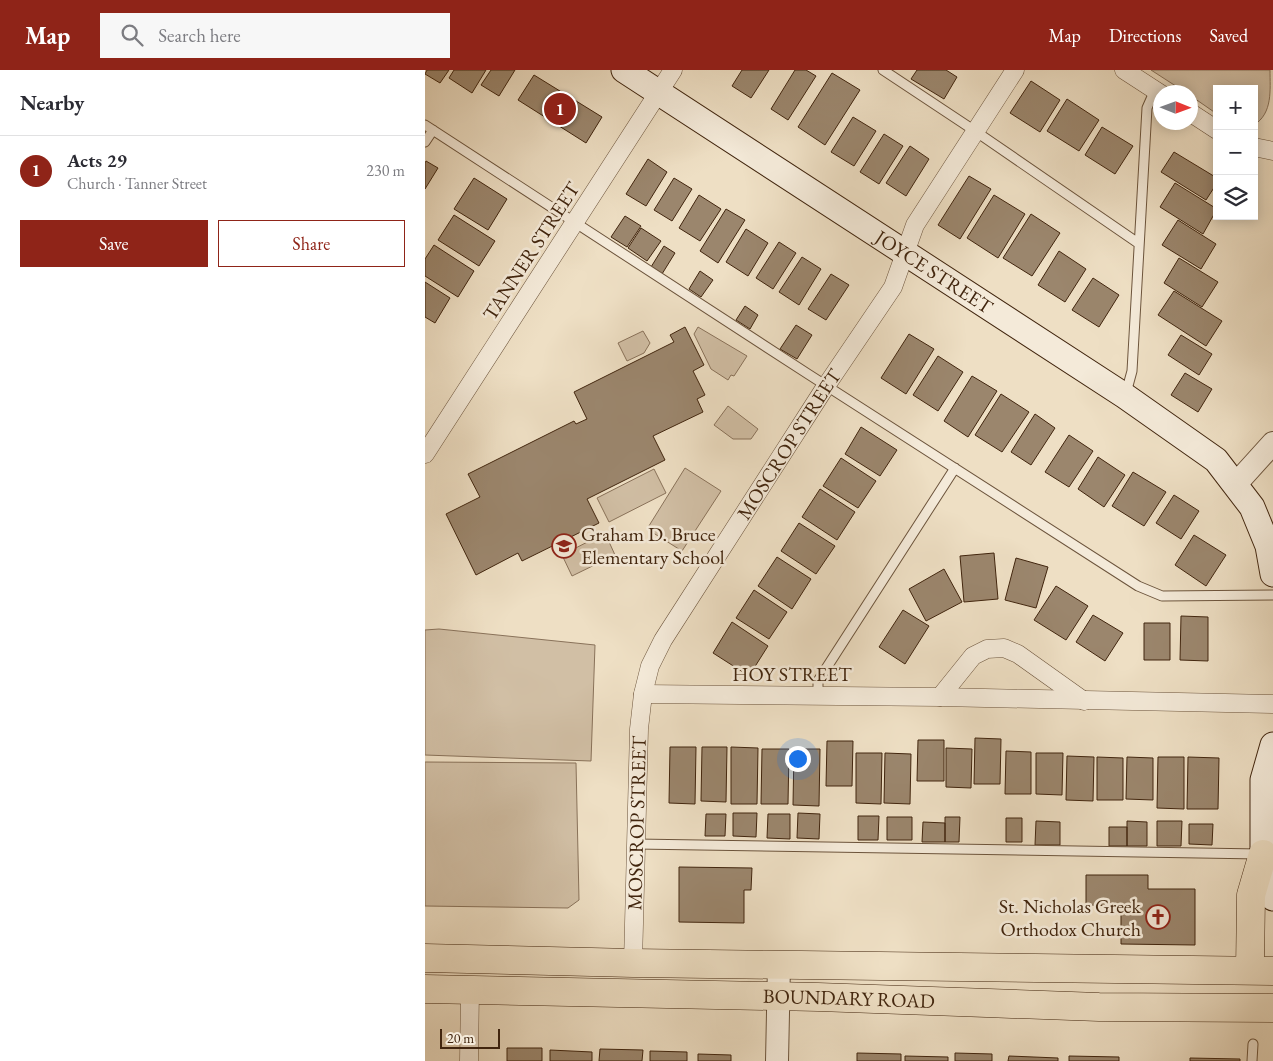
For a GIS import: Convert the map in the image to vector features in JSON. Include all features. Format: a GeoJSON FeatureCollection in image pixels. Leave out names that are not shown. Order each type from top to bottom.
{"type":"FeatureCollection","features":[{"type":"Feature","properties":{"kind":"main road","name":"JOYCE STREET"},"geometry":{"type":"LineString","coordinates":[[624,70],[1125,396],[1216,460],[1251,507],[1268,546],[1273,574]]}},
{"type":"Feature","properties":{"kind":"main road"},"geometry":{"type":"LineString","coordinates":[[1273,745],[1263,780],[1263,854],[1273,898]]}},
{"type":"Feature","properties":{"kind":"main road"},"geometry":{"type":"LineString","coordinates":[[1262,970],[1251,895],[1263,854]]}},
{"type":"Feature","properties":{"kind":"main road","name":"BOUNDARY ROAD"},"geometry":{"type":"LineString","coordinates":[[425,958],[633,963],[1262,970]]}},
{"type":"Feature","properties":{"kind":"main road","name":"BOUNDARY ROAD"},"geometry":{"type":"LineString","coordinates":[[425,988],[779,996],[1099,1007],[1273,1008]]}},
{"type":"Feature","properties":{"kind":"street","name":"TANNER STREET"},"geometry":{"type":"LineString","coordinates":[[425,454],[673,70]]}},
{"type":"Feature","properties":{"kind":"street","name":"MOSCROP STREET"},"geometry":{"type":"LineString","coordinates":[[633,963],[639,729],[643,694],[651,666],[663,640],[826,386],[893,287],[915,224],[1015,70]]}},
{"type":"Feature","properties":{"kind":"street"},"geometry":{"type":"LineString","coordinates":[[1124,70],[1153,89]]}},
{"type":"Feature","properties":{"kind":"street"},"geometry":{"type":"LineString","coordinates":[[1198,118],[1213,127]]}},
{"type":"Feature","properties":{"kind":"street"},"geometry":{"type":"LineString","coordinates":[[1258,148],[1273,151]]}},
{"type":"Feature","properties":{"kind":"street"},"geometry":{"type":"LineString","coordinates":[[1235,485],[1273,443]]}},
{"type":"Feature","properties":{"kind":"street"},"geometry":{"type":"LineString","coordinates":[[940,697],[973,656],[987,649],[1004,648],[1018,654],[1084,701]]}},
{"type":"Feature","properties":{"kind":"street","name":"HOY STREET"},"geometry":{"type":"LineString","coordinates":[[643,694],[940,697],[1273,704]]}},
{"type":"Feature","properties":{"kind":"street"},"geometry":{"type":"LineString","coordinates":[[777,1061],[779,964]]}},
{"type":"Feature","properties":{"kind":"street"},"geometry":{"type":"LineString","coordinates":[[469,989],[469,1061]]}},
{"type":"Feature","properties":{"kind":"lane"},"geometry":{"type":"LineString","coordinates":[[883,70],[1139,243]]}},
{"type":"Feature","properties":{"kind":"lane"},"geometry":{"type":"LineString","coordinates":[[1125,396],[1132,371],[1147,108],[1153,98]]}},
{"type":"Feature","properties":{"kind":"lane"},"geometry":{"type":"LineString","coordinates":[[425,142],[429,127],[826,386],[1138,586],[1163,596],[1273,595]]}},
{"type":"Feature","properties":{"kind":"lane"},"geometry":{"type":"LineString","coordinates":[[818,696],[818,681],[955,468]]}},
{"type":"Feature","properties":{"kind":"lane"},"geometry":{"type":"LineString","coordinates":[[636,844],[1263,854]]}},
{"type":"Feature","properties":{"kind":"lane"},"geometry":{"type":"LineString","coordinates":[[1252,1061],[1253,1044]]}},
{"type":"Feature","properties":{"kind":"shaded area"},"geometry":{"type":"Polygon","coordinates":[[[1151,70],[1270,70],[1269,100],[1265,114],[1258,122],[1258,85],[1213,85],[1213,111],[1198,101],[1198,85],[1174,85],[1151,70]]]}},
{"type":"Feature","properties":{"kind":"shaded area"},"geometry":{"type":"Polygon","coordinates":[[[698,327],[747,356],[734,376],[731,375],[728,380],[711,369],[694,334],[698,327]]]}},
{"type":"Feature","properties":{"kind":"shaded area"},"geometry":{"type":"Polygon","coordinates":[[[643,331],[650,343],[644,353],[627,361],[618,343],[643,331]]]}},
{"type":"Feature","properties":{"kind":"shaded area"},"geometry":{"type":"Polygon","coordinates":[[[728,406],[758,429],[751,439],[733,439],[714,425],[728,406]]]}},
{"type":"Feature","properties":{"kind":"shaded area"},"geometry":{"type":"Polygon","coordinates":[[[685,468],[721,491],[682,551],[647,529],[685,468]]]}},
{"type":"Feature","properties":{"kind":"shaded area"},"geometry":{"type":"Polygon","coordinates":[[[654,469],[666,493],[609,522],[597,498],[654,469]]]}},
{"type":"Feature","properties":{"kind":"shaded area"},"geometry":{"type":"Polygon","coordinates":[[[605,533],[615,555],[572,576],[562,555],[605,533]]]}},
{"type":"Feature","properties":{"kind":"shaded area"},"geometry":{"type":"Polygon","coordinates":[[[439,629],[595,645],[591,761],[425,755],[425,630],[439,629]]]}},
{"type":"Feature","properties":{"kind":"shaded area"},"geometry":{"type":"Polygon","coordinates":[[[425,762],[576,763],[579,900],[568,908],[425,906],[425,762]]]}},
{"type":"Feature","properties":{"kind":"building"},"geometry":{"type":"Polygon","coordinates":[[[427,70],[449,70],[440,83],[425,74],[427,70]]]}},
{"type":"Feature","properties":{"kind":"building"},"geometry":{"type":"Polygon","coordinates":[[[454,70],[486,70],[472,93],[449,78],[454,70]]]}},
{"type":"Feature","properties":{"kind":"building"},"geometry":{"type":"Polygon","coordinates":[[[491,70],[515,70],[499,96],[481,85],[491,70]]]}},
{"type":"Feature","properties":{"kind":"building"},"geometry":{"type":"Polygon","coordinates":[[[742,70],[769,70],[751,98],[732,86],[742,70]]]}},
{"type":"Feature","properties":{"kind":"building"},"geometry":{"type":"Polygon","coordinates":[[[795,70],[806,70],[816,76],[788,120],[771,109],[795,70]]]}},
{"type":"Feature","properties":{"kind":"building"},"geometry":{"type":"Polygon","coordinates":[[[917,70],[946,70],[957,77],[944,99],[911,79],[917,70]]]}},
{"type":"Feature","properties":{"kind":"building"},"geometry":{"type":"Polygon","coordinates":[[[832,73],[860,90],[825,145],[798,127],[832,73]]]}},
{"type":"Feature","properties":{"kind":"building"},"geometry":{"type":"Polygon","coordinates":[[[534,75],[602,117],[586,143],[518,100],[534,75]]]}},
{"type":"Feature","properties":{"kind":"building"},"geometry":{"type":"Polygon","coordinates":[[[1031,81],[1060,100],[1040,132],[1010,113],[1031,81]]]}},
{"type":"Feature","properties":{"kind":"building"},"geometry":{"type":"Polygon","coordinates":[[[1067,99],[1099,120],[1079,151],[1047,131],[1067,99]]]}},
{"type":"Feature","properties":{"kind":"building"},"geometry":{"type":"Polygon","coordinates":[[[853,117],[876,131],[854,166],[831,152],[853,117]]]}},
{"type":"Feature","properties":{"kind":"building"},"geometry":{"type":"Polygon","coordinates":[[[1102,127],[1133,146],[1115,174],[1085,155],[1102,127]]]}},
{"type":"Feature","properties":{"kind":"building"},"geometry":{"type":"Polygon","coordinates":[[[884,134],[903,146],[879,184],[860,172],[884,134]]]}},
{"type":"Feature","properties":{"kind":"building"},"geometry":{"type":"Polygon","coordinates":[[[910,146],[929,159],[906,196],[886,183],[910,146]]]}},
{"type":"Feature","properties":{"kind":"building"},"geometry":{"type":"Polygon","coordinates":[[[1174,152],[1213,176],[1213,189],[1206,200],[1161,172],[1174,152]]]}},
{"type":"Feature","properties":{"kind":"building"},"geometry":{"type":"Polygon","coordinates":[[[648,159],[667,172],[646,206],[626,194],[648,159]]]}},
{"type":"Feature","properties":{"kind":"building"},"geometry":{"type":"Polygon","coordinates":[[[426,161],[438,168],[425,189],[425,163],[426,161]]]}},
{"type":"Feature","properties":{"kind":"building"},"geometry":{"type":"Polygon","coordinates":[[[969,176],[991,189],[960,239],[938,225],[969,176]]]}},
{"type":"Feature","properties":{"kind":"building"},"geometry":{"type":"Polygon","coordinates":[[[474,178],[507,199],[488,230],[454,209],[474,178]]]}},
{"type":"Feature","properties":{"kind":"building"},"geometry":{"type":"Polygon","coordinates":[[[674,178],[692,189],[672,221],[654,210],[674,178]]]}},
{"type":"Feature","properties":{"kind":"building"},"geometry":{"type":"Polygon","coordinates":[[[1175,183],[1213,207],[1213,216],[1203,234],[1160,207],[1175,183]]]}},
{"type":"Feature","properties":{"kind":"building"},"geometry":{"type":"Polygon","coordinates":[[[699,195],[721,209],[700,241],[679,228],[699,195]]]}},
{"type":"Feature","properties":{"kind":"building"},"geometry":{"type":"Polygon","coordinates":[[[994,195],[1025,214],[998,258],[967,238],[994,195]]]}},
{"type":"Feature","properties":{"kind":"building"},"geometry":{"type":"Polygon","coordinates":[[[726,209],[745,220],[718,263],[700,251],[726,209]]]}},
{"type":"Feature","properties":{"kind":"building"},"geometry":{"type":"Polygon","coordinates":[[[1031,214],[1060,233],[1032,276],[1003,258],[1031,214]]]}},
{"type":"Feature","properties":{"kind":"building"},"geometry":{"type":"Polygon","coordinates":[[[454,215],[495,241],[479,266],[438,240],[454,215]]]}},
{"type":"Feature","properties":{"kind":"building"},"geometry":{"type":"Polygon","coordinates":[[[625,216],[641,226],[627,247],[611,237],[625,216]]]}},
{"type":"Feature","properties":{"kind":"building"},"geometry":{"type":"Polygon","coordinates":[[[1178,220],[1216,244],[1201,269],[1162,245],[1178,220]]]}},
{"type":"Feature","properties":{"kind":"building"},"geometry":{"type":"Polygon","coordinates":[[[641,228],[661,241],[647,261],[628,248],[641,228]]]}},
{"type":"Feature","properties":{"kind":"building"},"geometry":{"type":"Polygon","coordinates":[[[746,229],[768,243],[748,276],[726,262],[746,229]]]}},
{"type":"Feature","properties":{"kind":"building"},"geometry":{"type":"Polygon","coordinates":[[[779,242],[796,253],[773,289],[756,278],[779,242]]]}},
{"type":"Feature","properties":{"kind":"building"},"geometry":{"type":"Polygon","coordinates":[[[434,245],[474,271],[458,297],[425,276],[425,259],[434,245]]]}},
{"type":"Feature","properties":{"kind":"building"},"geometry":{"type":"Polygon","coordinates":[[[664,246],[675,253],[662,274],[651,267],[664,246]]]}},
{"type":"Feature","properties":{"kind":"building"},"geometry":{"type":"Polygon","coordinates":[[[1059,251],[1086,269],[1065,302],[1038,285],[1059,251]]]}},
{"type":"Feature","properties":{"kind":"building"},"geometry":{"type":"Polygon","coordinates":[[[802,257],[821,269],[799,305],[779,292],[802,257]]]}},
{"type":"Feature","properties":{"kind":"building"},"geometry":{"type":"Polygon","coordinates":[[[1179,258],[1218,282],[1202,307],[1164,283],[1179,258]]]}},
{"type":"Feature","properties":{"kind":"building"},"geometry":{"type":"Polygon","coordinates":[[[700,271],[713,280],[701,297],[689,289],[700,271]]]}},
{"type":"Feature","properties":{"kind":"building"},"geometry":{"type":"Polygon","coordinates":[[[831,274],[849,285],[826,320],[808,309],[831,274]]]}},
{"type":"Feature","properties":{"kind":"building"},"geometry":{"type":"Polygon","coordinates":[[[1093,278],[1119,295],[1099,327],[1072,310],[1093,278]]]}},
{"type":"Feature","properties":{"kind":"building"},"geometry":{"type":"Polygon","coordinates":[[[425,282],[450,298],[435,323],[425,317],[425,282]]]}},
{"type":"Feature","properties":{"kind":"building"},"geometry":{"type":"Polygon","coordinates":[[[1174,291],[1222,321],[1206,346],[1158,315],[1174,291]]]}},
{"type":"Feature","properties":{"kind":"building"},"geometry":{"type":"Polygon","coordinates":[[[745,306],[758,315],[750,329],[736,320],[745,306]]]}},
{"type":"Feature","properties":{"kind":"building"},"geometry":{"type":"Polygon","coordinates":[[[796,325],[812,335],[797,359],[780,349],[796,325]]]}},
{"type":"Feature","properties":{"kind":"building"},"geometry":{"type":"Polygon","coordinates":[[[685,327],[704,365],[693,371],[705,395],[697,399],[703,412],[653,436],[665,460],[587,499],[599,523],[522,561],[518,553],[476,575],[446,514],[480,497],[468,474],[574,421],[576,424],[587,419],[574,392],[674,342],[670,335],[685,327]]]}},
{"type":"Feature","properties":{"kind":"building"},"geometry":{"type":"Polygon","coordinates":[[[909,334],[934,349],[906,394],[881,378],[909,334]]]}},
{"type":"Feature","properties":{"kind":"building"},"geometry":{"type":"Polygon","coordinates":[[[1181,335],[1212,354],[1199,375],[1168,355],[1181,335]]]}},
{"type":"Feature","properties":{"kind":"building"},"geometry":{"type":"Polygon","coordinates":[[[938,356],[963,372],[938,411],[913,395],[938,356]]]}},
{"type":"Feature","properties":{"kind":"building"},"geometry":{"type":"Polygon","coordinates":[[[1185,373],[1212,389],[1198,412],[1171,395],[1185,373]]]}},
{"type":"Feature","properties":{"kind":"building"},"geometry":{"type":"Polygon","coordinates":[[[972,376],[997,391],[968,437],[944,421],[972,376]]]}},
{"type":"Feature","properties":{"kind":"building"},"geometry":{"type":"Polygon","coordinates":[[[1001,394],[1029,412],[1002,452],[975,435],[1001,394]]]}},
{"type":"Feature","properties":{"kind":"building"},"geometry":{"type":"Polygon","coordinates":[[[1035,414],[1055,428],[1031,465],[1011,452],[1035,414]]]}},
{"type":"Feature","properties":{"kind":"building"},"geometry":{"type":"Polygon","coordinates":[[[861,427],[897,450],[880,476],[845,454],[861,427]]]}},
{"type":"Feature","properties":{"kind":"building"},"geometry":{"type":"Polygon","coordinates":[[[1069,435],[1093,451],[1069,487],[1045,472],[1069,435]]]}},
{"type":"Feature","properties":{"kind":"building"},"geometry":{"type":"Polygon","coordinates":[[[1098,457],[1125,475],[1104,507],[1078,489],[1098,457]]]}},
{"type":"Feature","properties":{"kind":"building"},"geometry":{"type":"Polygon","coordinates":[[[841,458],[876,481],[858,508],[823,486],[841,458]]]}},
{"type":"Feature","properties":{"kind":"building"},"geometry":{"type":"Polygon","coordinates":[[[1133,472],[1166,492],[1144,526],[1112,506],[1133,472]]]}},
{"type":"Feature","properties":{"kind":"building"},"geometry":{"type":"Polygon","coordinates":[[[820,489],[855,512],[837,540],[802,517],[820,489]]]}},
{"type":"Feature","properties":{"kind":"building"},"geometry":{"type":"Polygon","coordinates":[[[1174,495],[1199,511],[1181,539],[1156,523],[1174,495]]]}},
{"type":"Feature","properties":{"kind":"building"},"geometry":{"type":"Polygon","coordinates":[[[799,523],[835,546],[816,574],[781,551],[799,523]]]}},
{"type":"Feature","properties":{"kind":"building"},"geometry":{"type":"Polygon","coordinates":[[[1194,535],[1226,555],[1206,586],[1175,565],[1194,535]]]}},
{"type":"Feature","properties":{"kind":"building"},"geometry":{"type":"Polygon","coordinates":[[[994,553],[998,599],[964,602],[960,556],[994,553]]]}},
{"type":"Feature","properties":{"kind":"building"},"geometry":{"type":"Polygon","coordinates":[[[777,557],[811,579],[792,609],[758,586],[777,557]]]}},
{"type":"Feature","properties":{"kind":"building"},"geometry":{"type":"Polygon","coordinates":[[[1016,558],[1048,567],[1036,608],[1005,600],[1016,558]]]}},
{"type":"Feature","properties":{"kind":"building"},"geometry":{"type":"Polygon","coordinates":[[[944,569],[962,602],[926,621],[909,589],[944,569]]]}},
{"type":"Feature","properties":{"kind":"building"},"geometry":{"type":"Polygon","coordinates":[[[1056,586],[1088,606],[1066,640],[1034,620],[1056,586]]]}},
{"type":"Feature","properties":{"kind":"building"},"geometry":{"type":"Polygon","coordinates":[[[754,590],[787,612],[769,639],[736,618],[754,590]]]}},
{"type":"Feature","properties":{"kind":"building"},"geometry":{"type":"Polygon","coordinates":[[[903,610],[929,626],[905,664],[879,647],[903,610]]]}},
{"type":"Feature","properties":{"kind":"building"},"geometry":{"type":"Polygon","coordinates":[[[1093,615],[1123,633],[1105,661],[1076,642],[1093,615]]]}},
{"type":"Feature","properties":{"kind":"building"},"geometry":{"type":"Polygon","coordinates":[[[1181,616],[1208,617],[1208,661],[1180,660],[1181,616]]]}},
{"type":"Feature","properties":{"kind":"building"},"geometry":{"type":"Polygon","coordinates":[[[732,622],[768,646],[749,676],[713,653],[732,622]]]}},
{"type":"Feature","properties":{"kind":"building"},"geometry":{"type":"Polygon","coordinates":[[[1144,623],[1170,623],[1170,660],[1144,660],[1144,623]]]}},
{"type":"Feature","properties":{"kind":"building"},"geometry":{"type":"Polygon","coordinates":[[[975,738],[1001,739],[1000,784],[974,784],[975,738]]]}},
{"type":"Feature","properties":{"kind":"building"},"geometry":{"type":"Polygon","coordinates":[[[918,740],[944,740],[944,781],[917,781],[918,740]]]}},
{"type":"Feature","properties":{"kind":"building"},"geometry":{"type":"Polygon","coordinates":[[[827,741],[853,741],[852,786],[826,786],[827,741]]]}},
{"type":"Feature","properties":{"kind":"building"},"geometry":{"type":"Polygon","coordinates":[[[670,747],[696,747],[695,804],[669,803],[670,747]]]}},
{"type":"Feature","properties":{"kind":"building"},"geometry":{"type":"Polygon","coordinates":[[[702,747],[727,747],[726,802],[701,801],[702,747]]]}},
{"type":"Feature","properties":{"kind":"building"},"geometry":{"type":"Polygon","coordinates":[[[731,747],[758,748],[757,804],[731,804],[731,747]]]}},
{"type":"Feature","properties":{"kind":"building"},"geometry":{"type":"Polygon","coordinates":[[[946,748],[972,749],[971,788],[946,787],[946,748]]]}},
{"type":"Feature","properties":{"kind":"building"},"geometry":{"type":"Polygon","coordinates":[[[762,749],[789,749],[788,804],[761,804],[762,749]]]}},
{"type":"Feature","properties":{"kind":"building"},"geometry":{"type":"Polygon","coordinates":[[[794,749],[820,749],[819,806],[793,805],[794,749]]]}},
{"type":"Feature","properties":{"kind":"building"},"geometry":{"type":"Polygon","coordinates":[[[1006,751],[1031,752],[1031,794],[1005,794],[1006,751]]]}},
{"type":"Feature","properties":{"kind":"building"},"geometry":{"type":"Polygon","coordinates":[[[856,753],[882,753],[881,804],[856,803],[856,753]]]}},
{"type":"Feature","properties":{"kind":"building"},"geometry":{"type":"Polygon","coordinates":[[[885,753],[911,754],[910,804],[884,803],[885,753]]]}},
{"type":"Feature","properties":{"kind":"building"},"geometry":{"type":"Polygon","coordinates":[[[1036,753],[1063,753],[1062,795],[1036,794],[1036,753]]]}},
{"type":"Feature","properties":{"kind":"building"},"geometry":{"type":"Polygon","coordinates":[[[1067,756],[1094,757],[1093,801],[1066,800],[1067,756]]]}},
{"type":"Feature","properties":{"kind":"building"},"geometry":{"type":"Polygon","coordinates":[[[1097,757],[1123,758],[1123,800],[1097,800],[1097,757]]]}},
{"type":"Feature","properties":{"kind":"building"},"geometry":{"type":"Polygon","coordinates":[[[1127,757],[1153,758],[1153,800],[1126,799],[1127,757]]]}},
{"type":"Feature","properties":{"kind":"building"},"geometry":{"type":"Polygon","coordinates":[[[1158,757],[1184,757],[1184,809],[1157,808],[1158,757]]]}},
{"type":"Feature","properties":{"kind":"building"},"geometry":{"type":"Polygon","coordinates":[[[1188,757],[1219,758],[1218,809],[1187,809],[1188,757]]]}},
{"type":"Feature","properties":{"kind":"building"},"geometry":{"type":"Polygon","coordinates":[[[733,813],[757,813],[756,837],[733,836],[733,813]]]}},
{"type":"Feature","properties":{"kind":"building"},"geometry":{"type":"Polygon","coordinates":[[[798,813],[820,814],[819,839],[797,838],[798,813]]]}},
{"type":"Feature","properties":{"kind":"building"},"geometry":{"type":"Polygon","coordinates":[[[706,814],[726,814],[725,836],[705,836],[706,814]]]}},
{"type":"Feature","properties":{"kind":"building"},"geometry":{"type":"Polygon","coordinates":[[[768,814],[790,814],[790,839],[767,838],[768,814]]]}},
{"type":"Feature","properties":{"kind":"building"},"geometry":{"type":"Polygon","coordinates":[[[858,816],[879,816],[878,840],[858,840],[858,816]]]}},
{"type":"Feature","properties":{"kind":"building"},"geometry":{"type":"Polygon","coordinates":[[[887,817],[912,817],[912,840],[887,840],[887,817]]]}},
{"type":"Feature","properties":{"kind":"building"},"geometry":{"type":"Polygon","coordinates":[[[945,817],[960,817],[959,842],[945,842],[945,817]]]}},
{"type":"Feature","properties":{"kind":"building"},"geometry":{"type":"Polygon","coordinates":[[[1006,818],[1022,818],[1022,842],[1006,842],[1006,818]]]}},
{"type":"Feature","properties":{"kind":"building"},"geometry":{"type":"Polygon","coordinates":[[[1036,821],[1060,822],[1060,845],[1035,845],[1036,821]]]}},
{"type":"Feature","properties":{"kind":"building"},"geometry":{"type":"Polygon","coordinates":[[[1127,821],[1147,822],[1147,846],[1127,846],[1127,821]]]}},
{"type":"Feature","properties":{"kind":"building"},"geometry":{"type":"Polygon","coordinates":[[[1157,821],[1182,821],[1181,846],[1157,846],[1157,821]]]}},
{"type":"Feature","properties":{"kind":"building"},"geometry":{"type":"Polygon","coordinates":[[[923,822],[945,823],[945,842],[922,842],[923,822]]]}},
{"type":"Feature","properties":{"kind":"building"},"geometry":{"type":"Polygon","coordinates":[[[1189,824],[1213,824],[1212,845],[1189,844],[1189,824]]]}},
{"type":"Feature","properties":{"kind":"building"},"geometry":{"type":"Polygon","coordinates":[[[1109,827],[1127,827],[1127,846],[1109,846],[1109,827]]]}},
{"type":"Feature","properties":{"kind":"building"},"geometry":{"type":"Polygon","coordinates":[[[679,867],[752,868],[751,890],[744,890],[744,923],[679,922],[679,867]]]}},
{"type":"Feature","properties":{"kind":"building","name":"St. Nicholas Greek Orthodox Church"},"geometry":{"type":"Polygon","coordinates":[[[1086,875],[1148,875],[1148,889],[1195,889],[1195,945],[1121,944],[1121,906],[1086,905],[1086,875]]]}},
{"type":"Feature","properties":{"kind":"building"},"geometry":{"type":"Polygon","coordinates":[[[507,1048],[542,1048],[542,1061],[507,1061],[507,1048]]]}},
{"type":"Feature","properties":{"kind":"building"},"geometry":{"type":"Polygon","coordinates":[[[600,1049],[643,1050],[642,1061],[599,1061],[600,1049]]]}},
{"type":"Feature","properties":{"kind":"building"},"geometry":{"type":"Polygon","coordinates":[[[550,1050],[592,1052],[592,1061],[550,1061],[550,1050]]]}},
{"type":"Feature","properties":{"kind":"building"},"geometry":{"type":"Polygon","coordinates":[[[650,1051],[687,1052],[687,1061],[650,1061],[650,1051]]]}},
{"type":"Feature","properties":{"kind":"building"},"geometry":{"type":"Polygon","coordinates":[[[857,1053],[901,1054],[901,1061],[857,1061],[857,1053]]]}},
{"type":"Feature","properties":{"kind":"building"},"geometry":{"type":"Polygon","coordinates":[[[955,1053],[992,1054],[992,1061],[955,1061],[955,1053]]]}},
{"type":"Feature","properties":{"kind":"building"},"geometry":{"type":"Polygon","coordinates":[[[698,1054],[731,1055],[731,1061],[698,1061],[698,1054]]]}},
{"type":"Feature","properties":{"kind":"building"},"geometry":{"type":"Polygon","coordinates":[[[905,1056],[948,1057],[948,1061],[905,1061],[905,1056]]]}},
{"type":"Feature","properties":{"kind":"building"},"geometry":{"type":"Polygon","coordinates":[[[1009,1056],[1058,1058],[1058,1061],[1008,1061],[1009,1056]]]}},
{"type":"Feature","properties":{"kind":"building"},"geometry":{"type":"Polygon","coordinates":[[[1069,1056],[1119,1057],[1119,1061],[1069,1061],[1069,1056]]]}},
{"type":"Feature","properties":{"kind":"building"},"geometry":{"type":"Polygon","coordinates":[[[1190,1058],[1240,1059],[1240,1061],[1190,1061],[1190,1058]]]}},
{"type":"Feature","properties":{"kind":"place","name":"Acts 29"},"geometry":{"type":"Point","coordinates":[560,109]}},
{"type":"Feature","properties":{"kind":"place","name":"Graham D. Bruce Elementary School"},"geometry":{"type":"Point","coordinates":[564,546]}},
{"type":"Feature","properties":{"kind":"place","name":"St. Nicholas Greek Orthodox Church"},"geometry":{"type":"Point","coordinates":[1158,917]}}]}
